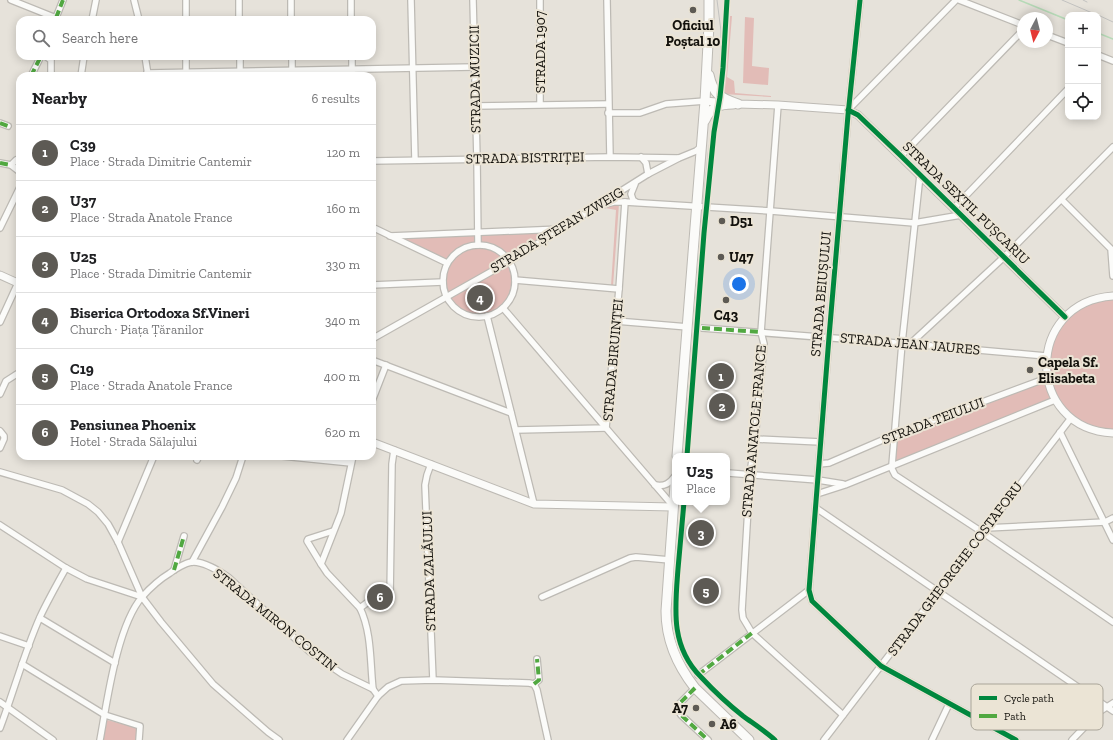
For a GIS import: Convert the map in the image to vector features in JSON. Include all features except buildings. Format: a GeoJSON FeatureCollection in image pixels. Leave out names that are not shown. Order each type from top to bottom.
{"type":"FeatureCollection","features":[{"type":"Feature","properties":{"kind":"main road"},"geometry":{"type":"LineString","coordinates":[[677,453],[705,101],[709,0]]}},
{"type":"Feature","properties":{"kind":"main road"},"geometry":{"type":"LineString","coordinates":[[707,65],[712,85],[717,94],[726,100],[738,104]]}},
{"type":"Feature","properties":{"kind":"main road"},"geometry":{"type":"LineString","coordinates":[[703,123],[709,112],[715,107],[723,104],[738,104]]}},
{"type":"Feature","properties":{"kind":"main road"},"geometry":{"type":"LineString","coordinates":[[673,507],[666,610],[669,641],[680,667],[695,688],[749,740]]}},
{"type":"Feature","properties":{"kind":"street"},"geometry":{"type":"LineString","coordinates":[[11,0],[48,16]]}},
{"type":"Feature","properties":{"kind":"street"},"geometry":{"type":"LineString","coordinates":[[56,16],[63,0]]}},
{"type":"Feature","properties":{"kind":"street"},"geometry":{"type":"LineString","coordinates":[[93,16],[96,0]]}},
{"type":"Feature","properties":{"kind":"street"},"geometry":{"type":"LineString","coordinates":[[134,0],[138,16]]}},
{"type":"Feature","properties":{"kind":"street"},"geometry":{"type":"LineString","coordinates":[[186,0],[186,16]]}},
{"type":"Feature","properties":{"kind":"street"},"geometry":{"type":"LineString","coordinates":[[239,0],[239,16]]}},
{"type":"Feature","properties":{"kind":"street"},"geometry":{"type":"LineString","coordinates":[[291,0],[291,16]]}},
{"type":"Feature","properties":{"kind":"street"},"geometry":{"type":"LineString","coordinates":[[351,0],[351,16]]}},
{"type":"Feature","properties":{"kind":"street"},"geometry":{"type":"LineString","coordinates":[[411,0],[415,160]]}},
{"type":"Feature","properties":{"kind":"street","name":"STRADA MUZICII"},"geometry":{"type":"LineString","coordinates":[[473,0],[478,245]]}},
{"type":"Feature","properties":{"kind":"street","name":"STRADA 1907"},"geometry":{"type":"LineString","coordinates":[[540,0],[540,104]]}},
{"type":"Feature","properties":{"kind":"street"},"geometry":{"type":"LineString","coordinates":[[607,0],[610,157]]}},
{"type":"Feature","properties":{"kind":"street","name":"STRADA BEIUȘULUI"},"geometry":{"type":"LineString","coordinates":[[809,590],[848,110],[860,0]]}},
{"type":"Feature","properties":{"kind":"street"},"geometry":{"type":"LineString","coordinates":[[848,110],[956,0]]}},
{"type":"Feature","properties":{"kind":"street"},"geometry":{"type":"LineString","coordinates":[[959,0],[1017,23]]}},
{"type":"Feature","properties":{"kind":"street"},"geometry":{"type":"LineString","coordinates":[[900,156],[1017,36]]}},
{"type":"Feature","properties":{"kind":"street"},"geometry":{"type":"LineString","coordinates":[[1053,37],[1065,42]]}},
{"type":"Feature","properties":{"kind":"street"},"geometry":{"type":"LineString","coordinates":[[1101,57],[1113,61]]}},
{"type":"Feature","properties":{"kind":"street"},"geometry":{"type":"LineString","coordinates":[[33,72],[39,60]]}},
{"type":"Feature","properties":{"kind":"street"},"geometry":{"type":"LineString","coordinates":[[51,60],[51,72]]}},
{"type":"Feature","properties":{"kind":"street"},"geometry":{"type":"LineString","coordinates":[[82,72],[83,60]]}},
{"type":"Feature","properties":{"kind":"street"},"geometry":{"type":"LineString","coordinates":[[146,60],[148,72]]}},
{"type":"Feature","properties":{"kind":"street"},"geometry":{"type":"LineString","coordinates":[[186,60],[186,72]]}},
{"type":"Feature","properties":{"kind":"street"},"geometry":{"type":"LineString","coordinates":[[240,60],[240,72]]}},
{"type":"Feature","properties":{"kind":"street"},"geometry":{"type":"LineString","coordinates":[[292,60],[292,72]]}},
{"type":"Feature","properties":{"kind":"street"},"geometry":{"type":"LineString","coordinates":[[352,60],[352,69]]}},
{"type":"Feature","properties":{"kind":"street"},"geometry":{"type":"LineString","coordinates":[[307,72],[352,69],[474,67]]}},
{"type":"Feature","properties":{"kind":"street"},"geometry":{"type":"LineString","coordinates":[[954,208],[1065,92]]}},
{"type":"Feature","properties":{"kind":"street"},"geometry":{"type":"LineString","coordinates":[[608,113],[640,113],[666,104],[705,101]]}},
{"type":"Feature","properties":{"kind":"street","name":"STRADA SEXTIL PUȘCARIU"},"geometry":{"type":"LineString","coordinates":[[705,101],[738,104],[778,104],[848,110],[858,115],[1005,256],[1065,316]]}},
{"type":"Feature","properties":{"kind":"street"},"geometry":{"type":"LineString","coordinates":[[476,106],[608,104]]}},
{"type":"Feature","properties":{"kind":"street","name":"STRADA ANATOLE FRANCE"},"geometry":{"type":"LineString","coordinates":[[778,104],[761,332],[764,344],[750,474],[741,604],[743,618],[752,633],[843,715]]}},
{"type":"Feature","properties":{"kind":"street"},"geometry":{"type":"LineString","coordinates":[[0,123],[8,126]]}},
{"type":"Feature","properties":{"kind":"street","name":"STRADA ȘTEFAN ZWEIG"},"geometry":{"type":"LineString","coordinates":[[376,337],[509,261],[648,174],[692,153],[701,147]]}},
{"type":"Feature","properties":{"kind":"street"},"geometry":{"type":"LineString","coordinates":[[910,344],[1005,256],[1113,147]]}},
{"type":"Feature","properties":{"kind":"street","name":"STRADA BISTRIȚEI"},"geometry":{"type":"LineString","coordinates":[[376,161],[610,157],[679,158]]}},
{"type":"Feature","properties":{"kind":"street"},"geometry":{"type":"LineString","coordinates":[[641,158],[646,163],[648,174]]}},
{"type":"Feature","properties":{"kind":"street"},"geometry":{"type":"LineString","coordinates":[[11,165],[16,160]]}},
{"type":"Feature","properties":{"kind":"street"},"geometry":{"type":"LineString","coordinates":[[0,163],[11,165],[16,169]]}},
{"type":"Feature","properties":{"kind":"street"},"geometry":{"type":"LineString","coordinates":[[920,175],[902,343],[892,469],[895,475],[984,530],[1113,622]]}},
{"type":"Feature","properties":{"kind":"street"},"geometry":{"type":"LineString","coordinates":[[636,182],[631,194],[633,200],[637,202]]}},
{"type":"Feature","properties":{"kind":"street"},"geometry":{"type":"LineString","coordinates":[[0,228],[16,195]]}},
{"type":"Feature","properties":{"kind":"street"},"geometry":{"type":"LineString","coordinates":[[1062,200],[1112,248],[1113,276]]}},
{"type":"Feature","properties":{"kind":"street","name":"STRADA BIRUINȚEI"},"geometry":{"type":"LineString","coordinates":[[516,430],[606,428],[619,289],[624,202]]}},
{"type":"Feature","properties":{"kind":"street"},"geometry":{"type":"LineString","coordinates":[[595,208],[609,203],[637,202],[914,223],[961,215]]}},
{"type":"Feature","properties":{"kind":"street"},"geometry":{"type":"LineString","coordinates":[[376,229],[447,263]]}},
{"type":"Feature","properties":{"kind":"street"},"geometry":{"type":"LineString","coordinates":[[390,236],[561,229]]}},
{"type":"Feature","properties":{"kind":"street"},"geometry":{"type":"LineString","coordinates":[[478,245],[495,248],[505,256],[512,267],[515,280],[512,295],[502,308],[495,313],[486,316],[473,316],[463,313],[455,308],[446,297],[443,282],[447,263],[454,255],[462,249],[478,245]]}},
{"type":"Feature","properties":{"kind":"street"},"geometry":{"type":"LineString","coordinates":[[0,275],[16,283]]}},
{"type":"Feature","properties":{"kind":"street"},"geometry":{"type":"LineString","coordinates":[[515,280],[619,289]]}},
{"type":"Feature","properties":{"kind":"street"},"geometry":{"type":"LineString","coordinates":[[376,284],[443,282]]}},
{"type":"Feature","properties":{"kind":"street"},"geometry":{"type":"LineString","coordinates":[[0,322],[16,290]]}},
{"type":"Feature","properties":{"kind":"street"},"geometry":{"type":"LineString","coordinates":[[1113,296],[1101,297],[1088,301],[1065,316],[1052,336],[1046,356],[1047,378],[1055,400],[1071,418],[1092,429],[1113,433]]}},
{"type":"Feature","properties":{"kind":"street"},"geometry":{"type":"LineString","coordinates":[[502,308],[673,507]]}},
{"type":"Feature","properties":{"kind":"street"},"geometry":{"type":"LineString","coordinates":[[486,316],[534,504]]}},
{"type":"Feature","properties":{"kind":"street"},"geometry":{"type":"LineString","coordinates":[[616,322],[688,326]]}},
{"type":"Feature","properties":{"kind":"street","name":"STRADA JEAN JAURES"},"geometry":{"type":"LineString","coordinates":[[702,328],[829,337],[1046,356]]}},
{"type":"Feature","properties":{"kind":"street"},"geometry":{"type":"LineString","coordinates":[[376,362],[511,413]]}},
{"type":"Feature","properties":{"kind":"street"},"geometry":{"type":"LineString","coordinates":[[376,391],[386,366]]}},
{"type":"Feature","properties":{"kind":"street"},"geometry":{"type":"LineString","coordinates":[[0,394],[6,381],[16,375]]}},
{"type":"Feature","properties":{"kind":"street","name":"STRADA TEIULUI"},"geometry":{"type":"LineString","coordinates":[[819,464],[829,463],[894,435],[1047,378]]}},
{"type":"Feature","properties":{"kind":"street","name":"STRADA TEIULUI"},"geometry":{"type":"LineString","coordinates":[[817,494],[845,485],[1055,400]]}},
{"type":"Feature","properties":{"kind":"street","name":"STRADA GHEORGHE COSTAFORU"},"geometry":{"type":"LineString","coordinates":[[824,740],[1071,418]]}},
{"type":"Feature","properties":{"kind":"street"},"geometry":{"type":"LineString","coordinates":[[0,432],[4,436],[4,440],[0,448]]}},
{"type":"Feature","properties":{"kind":"street"},"geometry":{"type":"LineString","coordinates":[[1060,432],[1113,540]]}},
{"type":"Feature","properties":{"kind":"street"},"geometry":{"type":"LineString","coordinates":[[755,438],[821,442]]}},
{"type":"Feature","properties":{"kind":"street"},"geometry":{"type":"LineString","coordinates":[[376,443],[534,504],[673,507]]}},
{"type":"Feature","properties":{"kind":"street"},"geometry":{"type":"LineString","coordinates":[[360,608],[368,602],[386,600],[390,597],[392,464],[394,450]]}},
{"type":"Feature","properties":{"kind":"street"},"geometry":{"type":"LineString","coordinates":[[118,542],[152,460]]}},
{"type":"Feature","properties":{"kind":"street"},"geometry":{"type":"LineString","coordinates":[[100,740],[115,663],[130,618],[142,597],[163,577],[192,562],[222,507],[236,478],[242,460]]}},
{"type":"Feature","properties":{"kind":"street"},"geometry":{"type":"LineString","coordinates":[[321,460],[351,463]]}},
{"type":"Feature","properties":{"kind":"street"},"geometry":{"type":"LineString","coordinates":[[321,564],[341,513],[352,460]]}},
{"type":"Feature","properties":{"kind":"street","name":"STRADA ZALĂULUI"},"geometry":{"type":"LineString","coordinates":[[431,464],[425,485],[433,680]]}},
{"type":"Feature","properties":{"kind":"street"},"geometry":{"type":"LineString","coordinates":[[0,472],[62,490],[88,504],[98,512],[108,524],[118,542],[142,597],[161,622],[213,684],[279,740]]}},
{"type":"Feature","properties":{"kind":"street"},"geometry":{"type":"LineString","coordinates":[[730,473],[818,480],[845,485]]}},
{"type":"Feature","properties":{"kind":"street"},"geometry":{"type":"LineString","coordinates":[[655,485],[663,486],[672,480]]}},
{"type":"Feature","properties":{"kind":"street"},"geometry":{"type":"LineString","coordinates":[[816,508],[1073,684]]}},
{"type":"Feature","properties":{"kind":"street"},"geometry":{"type":"LineString","coordinates":[[984,530],[1104,522],[1113,518]]}},
{"type":"Feature","properties":{"kind":"street"},"geometry":{"type":"LineString","coordinates":[[0,525],[66,568],[87,579],[142,597]]}},
{"type":"Feature","properties":{"kind":"street"},"geometry":{"type":"LineString","coordinates":[[333,531],[308,538],[308,541],[327,573],[360,608],[366,623],[373,689]]}},
{"type":"Feature","properties":{"kind":"street"},"geometry":{"type":"LineString","coordinates":[[174,570],[184,536]]}},
{"type":"Feature","properties":{"kind":"street"},"geometry":{"type":"LineString","coordinates":[[542,597],[630,558],[670,560]]}},
{"type":"Feature","properties":{"kind":"street","name":"STRADA MIRON COSTIN"},"geometry":{"type":"LineString","coordinates":[[192,562],[208,566],[219,571],[310,652],[342,674],[373,689],[378,696]]}},
{"type":"Feature","properties":{"kind":"street"},"geometry":{"type":"LineString","coordinates":[[0,728],[40,618],[66,568]]}},
{"type":"Feature","properties":{"kind":"street"},"geometry":{"type":"LineString","coordinates":[[698,675],[809,590],[812,600],[881,666],[971,716]]}},
{"type":"Feature","properties":{"kind":"street"},"geometry":{"type":"LineString","coordinates":[[40,618],[115,663]]}},
{"type":"Feature","properties":{"kind":"street"},"geometry":{"type":"LineString","coordinates":[[0,636],[29,646]]}},
{"type":"Feature","properties":{"kind":"street"},"geometry":{"type":"LineString","coordinates":[[534,684],[539,680],[537,659]]}},
{"type":"Feature","properties":{"kind":"street"},"geometry":{"type":"LineString","coordinates":[[22,664],[105,715],[140,726],[139,740]]}},
{"type":"Feature","properties":{"kind":"street"},"geometry":{"type":"LineString","coordinates":[[347,740],[378,696],[391,685],[402,681],[433,680],[527,682],[534,684],[537,690],[548,740]]}},
{"type":"Feature","properties":{"kind":"street","name":"STRADA MIRON COSTIN"},"geometry":{"type":"LineString","coordinates":[[373,689],[378,688],[385,690]]}},
{"type":"Feature","properties":{"kind":"street"},"geometry":{"type":"LineString","coordinates":[[695,688],[680,702],[678,708],[681,715],[708,740]]}},
{"type":"Feature","properties":{"kind":"street"},"geometry":{"type":"LineString","coordinates":[[0,702],[53,740]]}},
{"type":"Feature","properties":{"kind":"street"},"geometry":{"type":"LineString","coordinates":[[1103,710],[1113,703]]}},
{"type":"Feature","properties":{"kind":"street"},"geometry":{"type":"LineString","coordinates":[[932,740],[949,704]]}},
{"type":"Feature","properties":{"kind":"street"},"geometry":{"type":"LineString","coordinates":[[1103,704],[1113,711]]}},
{"type":"Feature","properties":{"kind":"street"},"geometry":{"type":"LineString","coordinates":[[997,730],[1016,740]]}},
{"type":"Feature","properties":{"kind":"street"},"geometry":{"type":"LineString","coordinates":[[1072,740],[1082,730]]}},
{"type":"Feature","properties":{"kind":"shaded area"},"geometry":{"type":"Polygon","coordinates":[[[728,16],[732,16],[727,77],[734,81],[735,93],[771,97],[723,94],[728,16]]]}},
{"type":"Feature","properties":{"kind":"shaded area"},"geometry":{"type":"Polygon","coordinates":[[[745,17],[754,18],[752,66],[769,68],[768,85],[743,83],[745,17]]]}},
{"type":"Feature","properties":{"kind":"shaded area"},"geometry":{"type":"Polygon","coordinates":[[[612,204],[619,204],[613,286],[611,286],[616,210],[605,208],[601,210],[601,208],[612,204]]]}},
{"type":"Feature","properties":{"kind":"shaded area"},"geometry":{"type":"Polygon","coordinates":[[[561,229],[505,256],[512,267],[515,282],[514,290],[507,303],[502,308],[489,315],[482,316],[475,316],[461,311],[455,307],[446,295],[443,281],[447,263],[390,236],[561,229]]]}},
{"type":"Feature","properties":{"kind":"shaded area"},"geometry":{"type":"Polygon","coordinates":[[[1113,296],[1113,433],[1085,426],[1055,400],[892,465],[894,435],[1047,378],[1047,350],[1072,310],[1113,296]]]}},
{"type":"Feature","properties":{"kind":"shaded area"},"geometry":{"type":"Polygon","coordinates":[[[107,720],[138,728],[136,740],[103,740],[107,720]]]}},
{"type":"Feature","properties":{"kind":"waterway"},"geometry":{"type":"LineString","coordinates":[[1019,0],[1065,19]]}},
{"type":"Feature","properties":{"kind":"waterway"},"geometry":{"type":"LineString","coordinates":[[1101,34],[1113,39]]}},
{"type":"Feature","properties":{"kind":"tram line"},"geometry":{"type":"LineString","coordinates":[[684,453],[701,224],[708,154],[720,74],[721,31],[717,0]]}},
{"type":"Feature","properties":{"kind":"tram line"},"geometry":{"type":"LineString","coordinates":[[1062,0],[1090,12]]}},
{"type":"Feature","properties":{"kind":"tram line"},"geometry":{"type":"LineString","coordinates":[[1083,0],[1087,2]]}},
{"type":"Feature","properties":{"kind":"tram line"},"geometry":{"type":"LineString","coordinates":[[1101,16],[1113,22]]}},
{"type":"Feature","properties":{"kind":"tram line"},"geometry":{"type":"LineString","coordinates":[[681,505],[672,611],[675,633],[682,653],[692,670],[705,686],[770,740]]}},
{"type":"Feature","properties":{"kind":"marked path"},"geometry":{"type":"LineString","coordinates":[[57,16],[63,0]]}},
{"type":"Feature","properties":{"kind":"marked path"},"geometry":{"type":"LineString","coordinates":[[33,72],[39,60]]}},
{"type":"Feature","properties":{"kind":"marked path"},"geometry":{"type":"LineString","coordinates":[[0,123],[8,126]]}},
{"type":"Feature","properties":{"kind":"marked path"},"geometry":{"type":"LineString","coordinates":[[0,163],[11,165]]}},
{"type":"Feature","properties":{"kind":"marked path"},"geometry":{"type":"LineString","coordinates":[[702,328],[761,332]]}},
{"type":"Feature","properties":{"kind":"marked path"},"geometry":{"type":"LineString","coordinates":[[174,570],[184,536]]}},
{"type":"Feature","properties":{"kind":"marked path"},"geometry":{"type":"LineString","coordinates":[[698,675],[752,633]]}},
{"type":"Feature","properties":{"kind":"marked path"},"geometry":{"type":"LineString","coordinates":[[534,684],[539,680],[537,659]]}},
{"type":"Feature","properties":{"kind":"marked path"},"geometry":{"type":"LineString","coordinates":[[695,688],[677,708],[681,715],[708,740]]}},
{"type":"Feature","properties":{"kind":"cycle path"},"geometry":{"type":"LineString","coordinates":[[687,453],[704,233],[714,132],[723,68],[727,0]]}},
{"type":"Feature","properties":{"kind":"cycle path"},"geometry":{"type":"LineString","coordinates":[[860,0],[848,115],[809,590],[812,601],[881,666],[971,715]]}},
{"type":"Feature","properties":{"kind":"cycle path"},"geometry":{"type":"LineString","coordinates":[[848,110],[858,115],[901,156],[1065,317]]}},
{"type":"Feature","properties":{"kind":"cycle path"},"geometry":{"type":"LineString","coordinates":[[684,505],[676,612],[679,639],[684,653],[691,665],[716,693],[775,740]]}},
{"type":"Feature","properties":{"kind":"cycle path"},"geometry":{"type":"LineString","coordinates":[[998,730],[1016,740]]}},
{"type":"Feature","properties":{"kind":"place","name":"Oficiul Poștal 10"},"geometry":{"type":"Point","coordinates":[693,10]}},
{"type":"Feature","properties":{"kind":"place","name":"D51"},"geometry":{"type":"Point","coordinates":[722,221]}},
{"type":"Feature","properties":{"kind":"place","name":"U47"},"geometry":{"type":"Point","coordinates":[721,257]}},
{"type":"Feature","properties":{"kind":"place","name":"Biserica Ortodoxa Sf.Vineri"},"geometry":{"type":"Point","coordinates":[480,298]}},
{"type":"Feature","properties":{"kind":"place","name":"C43"},"geometry":{"type":"Point","coordinates":[726,300]}},
{"type":"Feature","properties":{"kind":"place","name":"Capela Sf. Elisabeta"},"geometry":{"type":"Point","coordinates":[1030,370]}},
{"type":"Feature","properties":{"kind":"place","name":"C39"},"geometry":{"type":"Point","coordinates":[721,376]}},
{"type":"Feature","properties":{"kind":"place","name":"U37"},"geometry":{"type":"Point","coordinates":[722,406]}},
{"type":"Feature","properties":{"kind":"place","name":"U25"},"geometry":{"type":"Point","coordinates":[701,533]}},
{"type":"Feature","properties":{"kind":"place","name":"C19"},"geometry":{"type":"Point","coordinates":[706,591]}},
{"type":"Feature","properties":{"kind":"place","name":"Pensiunea Phoenix"},"geometry":{"type":"Point","coordinates":[380,597]}},
{"type":"Feature","properties":{"kind":"place","name":"A7"},"geometry":{"type":"Point","coordinates":[696,708]}},
{"type":"Feature","properties":{"kind":"place","name":"A6"},"geometry":{"type":"Point","coordinates":[712,724]}}]}
